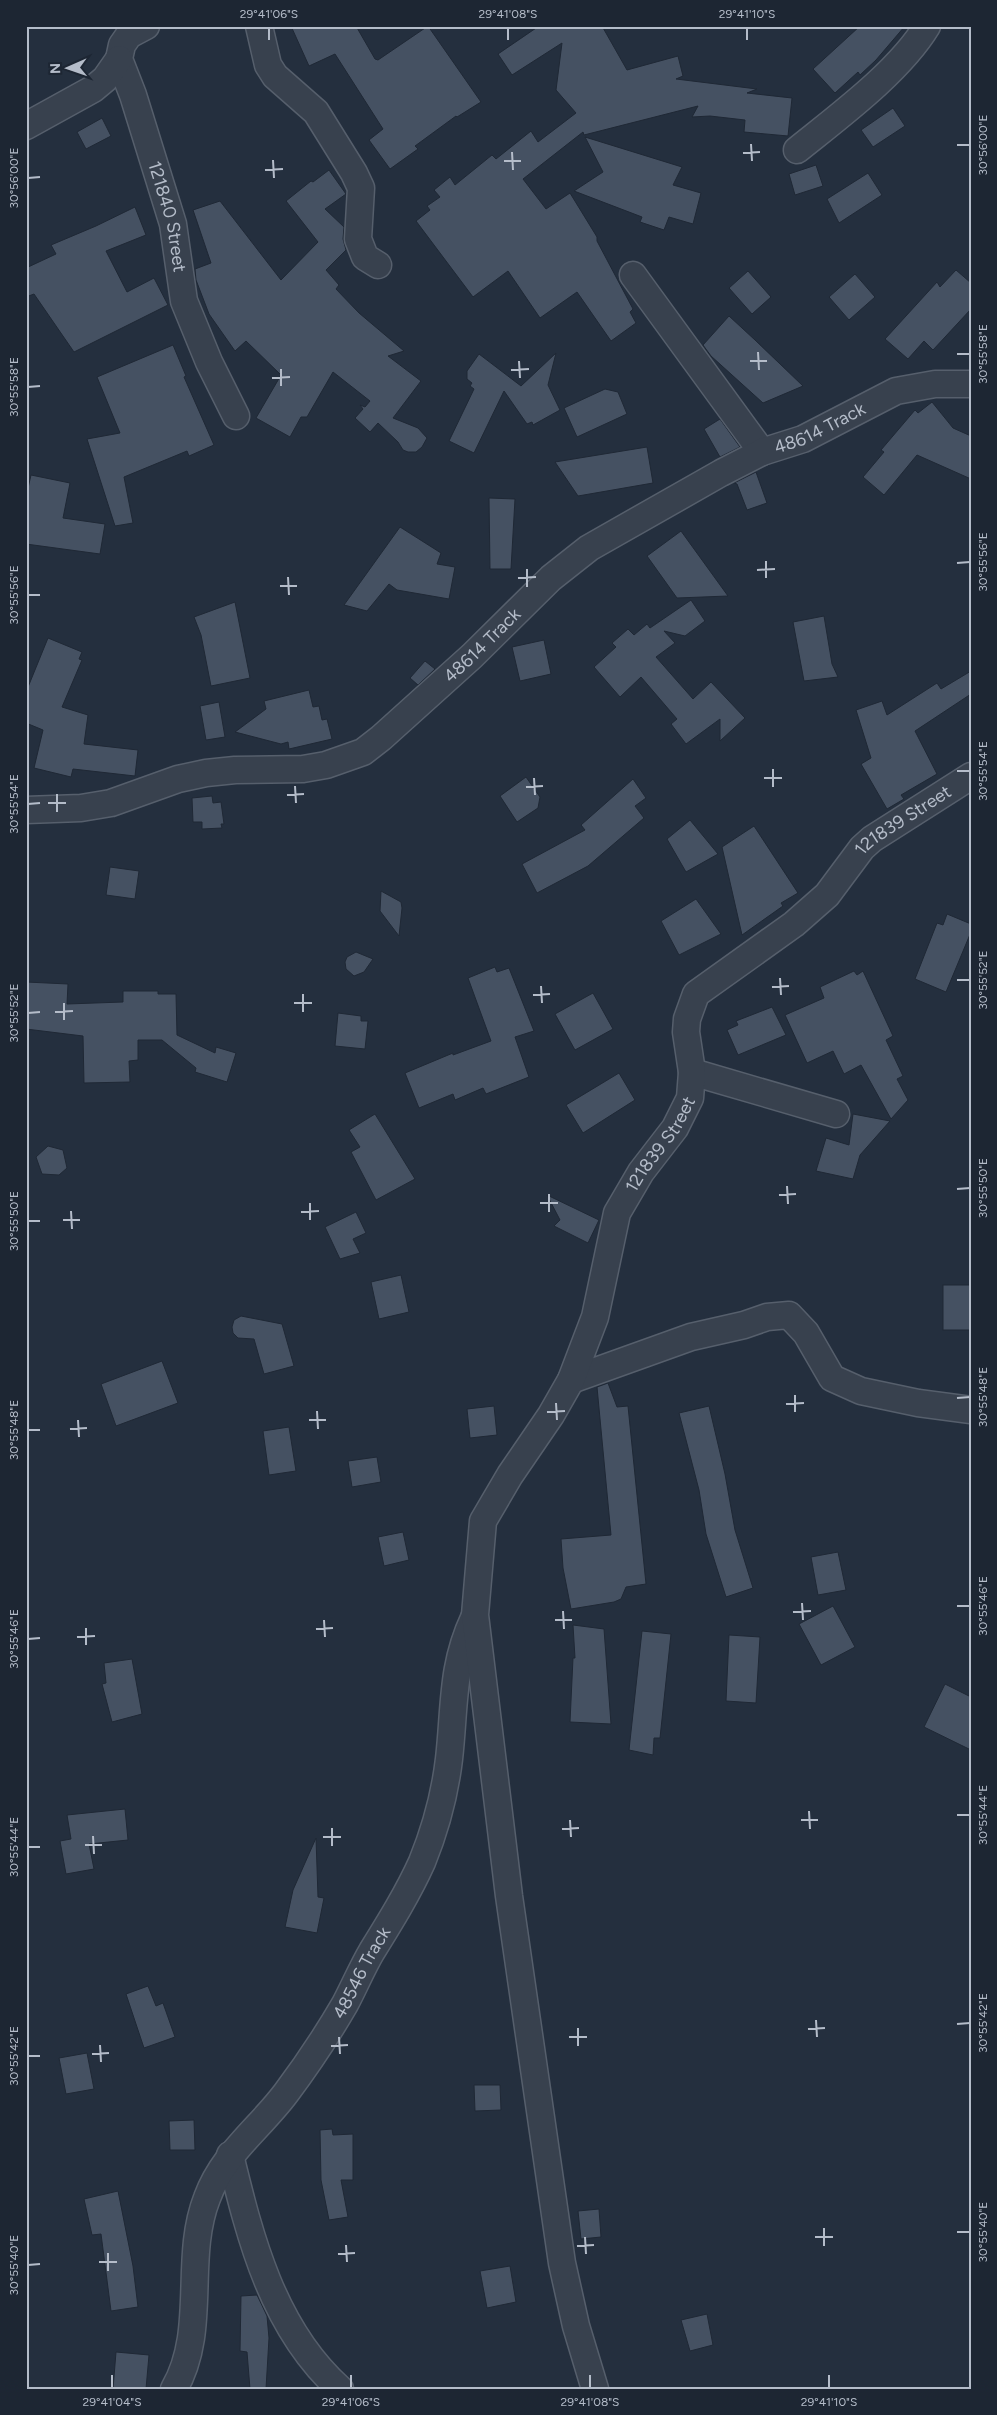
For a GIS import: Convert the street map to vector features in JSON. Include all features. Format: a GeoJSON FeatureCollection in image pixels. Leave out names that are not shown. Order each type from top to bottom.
{"type":"FeatureCollection","features":[{"type":"Feature","properties":{"kind":"street"},"geometry":{"type":"LineString","coordinates":[[26,126],[93,89],[106,79],[119,59],[122,45],[129,35],[146,26]]}},
{"type":"Feature","properties":{"kind":"street"},"geometry":{"type":"LineString","coordinates":[[259,26],[268,65],[275,76],[316,112],[354,173],[360,188],[358,239],[366,257],[378,265]]}},
{"type":"Feature","properties":{"kind":"street"},"geometry":{"type":"LineString","coordinates":[[797,150],[876,83],[917,42],[927,26]]}},
{"type":"Feature","properties":{"kind":"street","name":"121840 Street"},"geometry":{"type":"LineString","coordinates":[[119,59],[136,104],[173,224],[184,301],[209,362],[236,416]]}},
{"type":"Feature","properties":{"kind":"street"},"geometry":{"type":"LineString","coordinates":[[633,275],[762,452]]}},
{"type":"Feature","properties":{"kind":"street","name":"48614 Track"},"geometry":{"type":"LineString","coordinates":[[26,810],[81,808],[111,803],[178,779],[206,773],[235,770],[303,769],[326,765],[362,752],[381,738],[465,662],[572,560],[692,488],[762,452],[802,439],[896,391],[935,384],[971,384]]}},
{"type":"Feature","properties":{"kind":"street","name":"121839 Street"},"geometry":{"type":"LineString","coordinates":[[475,1615],[483,1521],[510,1475],[551,1415],[571,1380],[595,1317],[616,1213],[636,1179],[675,1128],[690,1098],[692,1072],[686,1032],[687,1019],[696,994],[794,924],[827,895],[862,848],[872,839],[971,776]]}},
{"type":"Feature","properties":{"kind":"street"},"geometry":{"type":"LineString","coordinates":[[692,1072],[836,1114]]}},
{"type":"Feature","properties":{"kind":"street"},"geometry":{"type":"LineString","coordinates":[[571,1380],[692,1337],[767,1318],[789,1315],[806,1333],[832,1378],[861,1391],[918,1404],[971,1410]]}},
{"type":"Feature","properties":{"kind":"street"},"geometry":{"type":"LineString","coordinates":[[475,1615],[509,1896],[553,2208],[576,2326],[595,2389]]}},
{"type":"Feature","properties":{"kind":"street","name":"48546 Track"},"geometry":{"type":"LineString","coordinates":[[174,2389],[187,2361],[193,2328],[196,2250],[206,2199],[230,2155],[285,2094],[318,2046],[344,2005],[371,1953],[403,1901],[422,1860],[439,1806],[449,1760],[455,1678],[464,1640],[475,1615]]}},
{"type":"Feature","properties":{"kind":"street"},"geometry":{"type":"LineString","coordinates":[[230,2155],[247,2224],[262,2270],[282,2312],[312,2360],[340,2389]]}},
{"type":"Feature","properties":{"kind":"building"},"geometry":{"type":"Polygon","coordinates":[[[291,26],[356,26],[375,59],[378,60],[428,26],[481,102],[456,116],[415,146],[418,149],[390,169],[369,140],[383,129],[335,54],[309,66],[291,26]]]}},
{"type":"Feature","properties":{"kind":"building"},"geometry":{"type":"Polygon","coordinates":[[[539,26],[602,26],[627,70],[678,56],[683,76],[676,79],[757,89],[747,93],[792,98],[788,136],[744,132],[745,120],[710,116],[692,117],[698,106],[584,135],[583,132],[523,179],[546,209],[570,193],[597,237],[597,241],[633,309],[630,312],[636,323],[611,341],[577,292],[540,318],[508,271],[473,297],[416,221],[430,210],[427,206],[440,197],[434,190],[450,177],[455,185],[492,155],[496,159],[531,131],[538,142],[576,113],[556,90],[562,43],[512,75],[498,54],[539,26]]]}},
{"type":"Feature","properties":{"kind":"building"},"geometry":{"type":"Polygon","coordinates":[[[860,26],[905,26],[876,60],[860,75],[858,72],[835,93],[813,69],[860,26]]]}},
{"type":"Feature","properties":{"kind":"building"},"geometry":{"type":"Polygon","coordinates":[[[893,108],[905,126],[873,147],[861,130],[893,108]]]}},
{"type":"Feature","properties":{"kind":"building"},"geometry":{"type":"Polygon","coordinates":[[[102,118],[111,136],[86,149],[77,132],[102,118]]]}},
{"type":"Feature","properties":{"kind":"building"},"geometry":{"type":"Polygon","coordinates":[[[585,137],[682,167],[673,185],[701,193],[693,224],[669,217],[664,230],[640,222],[642,217],[574,191],[603,172],[585,137]]]}},
{"type":"Feature","properties":{"kind":"building"},"geometry":{"type":"Polygon","coordinates":[[[816,165],[823,186],[795,195],[789,174],[816,165]]]}},
{"type":"Feature","properties":{"kind":"building"},"geometry":{"type":"Polygon","coordinates":[[[329,170],[346,194],[325,209],[344,227],[343,239],[346,250],[326,270],[339,285],[336,289],[359,313],[404,351],[388,356],[421,381],[393,418],[418,428],[427,438],[422,447],[416,452],[403,450],[398,442],[378,423],[370,432],[355,418],[363,409],[360,405],[365,407],[370,401],[333,372],[307,417],[301,417],[290,437],[256,418],[281,375],[246,341],[235,351],[209,314],[196,280],[195,269],[211,263],[193,210],[220,201],[281,280],[318,242],[286,201],[311,181],[313,182],[329,170]]]}},
{"type":"Feature","properties":{"kind":"building"},"geometry":{"type":"Polygon","coordinates":[[[868,173],[882,195],[839,223],[827,199],[868,173]]]}},
{"type":"Feature","properties":{"kind":"building"},"geometry":{"type":"Polygon","coordinates":[[[135,207],[146,235],[106,251],[127,292],[154,278],[168,305],[74,352],[34,294],[26,297],[26,268],[56,254],[51,245],[135,207]]]}},
{"type":"Feature","properties":{"kind":"building"},"geometry":{"type":"Polygon","coordinates":[[[956,270],[971,283],[971,309],[933,350],[924,341],[908,359],[885,339],[937,282],[940,287],[956,270]]]}},
{"type":"Feature","properties":{"kind":"building"},"geometry":{"type":"Polygon","coordinates":[[[748,271],[771,297],[752,314],[729,288],[748,271]]]}},
{"type":"Feature","properties":{"kind":"building"},"geometry":{"type":"Polygon","coordinates":[[[855,274],[875,297],[849,320],[829,297],[855,274]]]}},
{"type":"Feature","properties":{"kind":"building"},"geometry":{"type":"Polygon","coordinates":[[[729,316],[803,386],[763,403],[711,356],[703,345],[729,316]]]}},
{"type":"Feature","properties":{"kind":"building"},"geometry":{"type":"Polygon","coordinates":[[[173,345],[186,376],[184,377],[214,445],[189,456],[187,451],[124,477],[133,523],[115,526],[87,439],[120,433],[97,377],[173,345]]]}},
{"type":"Feature","properties":{"kind":"building"},"geometry":{"type":"Polygon","coordinates":[[[556,353],[548,385],[560,410],[533,425],[532,422],[527,424],[504,391],[474,453],[449,441],[474,389],[470,386],[472,383],[467,379],[467,371],[479,354],[521,386],[556,353]]]}},
{"type":"Feature","properties":{"kind":"building"},"geometry":{"type":"Polygon","coordinates":[[[605,389],[618,392],[627,414],[577,437],[564,408],[605,389]]]}},
{"type":"Feature","properties":{"kind":"building"},"geometry":{"type":"Polygon","coordinates":[[[932,402],[953,428],[971,436],[971,479],[917,455],[884,495],[863,477],[884,452],[881,450],[915,410],[918,413],[932,402]]]}},
{"type":"Feature","properties":{"kind":"building"},"geometry":{"type":"Polygon","coordinates":[[[720,419],[740,447],[720,457],[704,429],[720,419]]]}},
{"type":"Feature","properties":{"kind":"building"},"geometry":{"type":"Polygon","coordinates":[[[647,447],[653,483],[578,496],[555,462],[647,447]]]}},
{"type":"Feature","properties":{"kind":"building"},"geometry":{"type":"Polygon","coordinates":[[[756,472],[767,503],[747,510],[737,484],[734,483],[756,472]]]}},
{"type":"Feature","properties":{"kind":"building"},"geometry":{"type":"Polygon","coordinates":[[[31,475],[70,483],[63,518],[105,524],[100,554],[26,544],[26,497],[31,475]]]}},
{"type":"Feature","properties":{"kind":"building"},"geometry":{"type":"Polygon","coordinates":[[[489,498],[515,499],[511,569],[490,569],[489,498]]]}},
{"type":"Feature","properties":{"kind":"building"},"geometry":{"type":"Polygon","coordinates":[[[400,527],[441,553],[437,564],[455,567],[449,599],[397,590],[389,584],[367,611],[344,605],[400,527]]]}},
{"type":"Feature","properties":{"kind":"building"},"geometry":{"type":"Polygon","coordinates":[[[681,531],[728,596],[677,598],[647,556],[681,531]]]}},
{"type":"Feature","properties":{"kind":"building"},"geometry":{"type":"Polygon","coordinates":[[[691,600],[705,621],[685,636],[664,631],[675,643],[656,657],[693,699],[711,682],[745,718],[720,741],[720,719],[686,744],[671,724],[677,719],[641,677],[620,697],[594,667],[616,647],[612,643],[628,629],[634,635],[647,624],[650,628],[691,600]]]}},
{"type":"Feature","properties":{"kind":"building"},"geometry":{"type":"Polygon","coordinates":[[[235,602],[250,678],[211,686],[201,635],[194,617],[235,602]]]}},
{"type":"Feature","properties":{"kind":"building"},"geometry":{"type":"Polygon","coordinates":[[[824,616],[832,664],[838,677],[804,681],[793,622],[824,616]]]}},
{"type":"Feature","properties":{"kind":"building"},"geometry":{"type":"Polygon","coordinates":[[[48,638],[82,652],[79,659],[82,660],[62,707],[88,715],[84,744],[138,750],[135,776],[73,769],[71,777],[34,768],[43,730],[26,723],[26,692],[48,638]]]}},
{"type":"Feature","properties":{"kind":"building"},"geometry":{"type":"Polygon","coordinates":[[[544,640],[551,674],[520,681],[512,647],[544,640]]]}},
{"type":"Feature","properties":{"kind":"building"},"geometry":{"type":"Polygon","coordinates":[[[425,661],[435,669],[418,685],[410,678],[425,661]]]}},
{"type":"Feature","properties":{"kind":"building"},"geometry":{"type":"Polygon","coordinates":[[[971,671],[971,694],[915,731],[937,774],[901,795],[904,799],[887,809],[861,764],[871,758],[856,710],[882,701],[887,715],[937,683],[941,689],[971,671]]]}},
{"type":"Feature","properties":{"kind":"building"},"geometry":{"type":"Polygon","coordinates":[[[309,690],[313,707],[319,706],[322,720],[327,719],[332,739],[289,749],[288,742],[281,744],[235,732],[266,709],[264,701],[309,690]]]}},
{"type":"Feature","properties":{"kind":"building"},"geometry":{"type":"Polygon","coordinates":[[[219,702],[225,737],[206,740],[200,706],[219,702]]]}},
{"type":"Feature","properties":{"kind":"building"},"geometry":{"type":"Polygon","coordinates":[[[526,777],[540,797],[538,808],[517,822],[500,796],[526,777]]]}},
{"type":"Feature","properties":{"kind":"building"},"geometry":{"type":"Polygon","coordinates":[[[633,779],[646,798],[635,806],[644,818],[588,866],[537,893],[522,864],[585,830],[581,825],[633,779]]]}},
{"type":"Feature","properties":{"kind":"building"},"geometry":{"type":"Polygon","coordinates":[[[212,796],[213,803],[221,802],[224,824],[221,824],[222,828],[202,829],[202,822],[193,822],[192,798],[212,796]]]}},
{"type":"Feature","properties":{"kind":"building"},"geometry":{"type":"Polygon","coordinates":[[[690,820],[718,854],[686,872],[667,839],[690,820]]]}},
{"type":"Feature","properties":{"kind":"building"},"geometry":{"type":"Polygon","coordinates":[[[754,826],[798,893],[781,903],[783,906],[742,935],[722,847],[754,826]]]}},
{"type":"Feature","properties":{"kind":"building"},"geometry":{"type":"Polygon","coordinates":[[[110,867],[139,871],[135,899],[106,895],[110,867]]]}},
{"type":"Feature","properties":{"kind":"building"},"geometry":{"type":"Polygon","coordinates":[[[381,891],[401,902],[399,936],[380,911],[381,891]]]}},
{"type":"Feature","properties":{"kind":"building"},"geometry":{"type":"Polygon","coordinates":[[[696,899],[721,934],[679,955],[661,921],[696,899]]]}},
{"type":"Feature","properties":{"kind":"building"},"geometry":{"type":"Polygon","coordinates":[[[947,914],[971,924],[971,932],[946,992],[915,979],[937,923],[943,925],[947,914]]]}},
{"type":"Feature","properties":{"kind":"building"},"geometry":{"type":"Polygon","coordinates":[[[356,952],[373,959],[364,972],[354,976],[346,969],[345,962],[347,957],[356,952]]]}},
{"type":"Feature","properties":{"kind":"building"},"geometry":{"type":"Polygon","coordinates":[[[495,967],[497,972],[509,968],[534,1031],[515,1037],[529,1077],[486,1094],[483,1088],[455,1100],[453,1094],[419,1108],[405,1073],[453,1053],[453,1055],[491,1041],[468,978],[495,967]]]}},
{"type":"Feature","properties":{"kind":"building"},"geometry":{"type":"Polygon","coordinates":[[[854,971],[857,975],[863,971],[893,1036],[886,1040],[903,1076],[897,1079],[908,1100],[891,1119],[861,1065],[844,1074],[833,1051],[807,1063],[785,1015],[824,998],[820,987],[854,971]]]}},
{"type":"Feature","properties":{"kind":"building"},"geometry":{"type":"Polygon","coordinates":[[[26,982],[68,984],[67,1004],[123,1002],[123,991],[158,991],[158,994],[176,994],[177,1035],[215,1053],[216,1047],[236,1053],[227,1082],[195,1072],[196,1068],[162,1040],[138,1040],[138,1060],[129,1061],[130,1082],[84,1083],[83,1036],[26,1029],[26,982]]]}},
{"type":"Feature","properties":{"kind":"building"},"geometry":{"type":"Polygon","coordinates":[[[593,993],[613,1029],[575,1050],[555,1014],[593,993]]]}},
{"type":"Feature","properties":{"kind":"building"},"geometry":{"type":"Polygon","coordinates":[[[772,1007],[786,1035],[738,1055],[727,1030],[738,1025],[736,1021],[772,1007]]]}},
{"type":"Feature","properties":{"kind":"building"},"geometry":{"type":"Polygon","coordinates":[[[338,1013],[361,1016],[361,1021],[368,1021],[365,1049],[335,1046],[338,1013]]]}},
{"type":"Feature","properties":{"kind":"building"},"geometry":{"type":"Polygon","coordinates":[[[619,1073],[635,1100],[583,1133],[566,1105],[619,1073]]]}},
{"type":"Feature","properties":{"kind":"building"},"geometry":{"type":"Polygon","coordinates":[[[375,1114],[415,1179],[376,1200],[351,1152],[360,1147],[349,1130],[375,1114]]]}},
{"type":"Feature","properties":{"kind":"building"},"geometry":{"type":"Polygon","coordinates":[[[853,1114],[890,1121],[860,1155],[853,1179],[816,1171],[826,1138],[849,1145],[853,1114]]]}},
{"type":"Feature","properties":{"kind":"building"},"geometry":{"type":"Polygon","coordinates":[[[48,1146],[63,1150],[67,1168],[59,1175],[42,1174],[36,1157],[48,1146]]]}},
{"type":"Feature","properties":{"kind":"building"},"geometry":{"type":"Polygon","coordinates":[[[547,1195],[599,1220],[588,1243],[554,1226],[560,1220],[547,1195]]]}},
{"type":"Feature","properties":{"kind":"building"},"geometry":{"type":"Polygon","coordinates":[[[356,1212],[366,1233],[353,1239],[360,1253],[340,1259],[325,1227],[356,1212]]]}},
{"type":"Feature","properties":{"kind":"building"},"geometry":{"type":"Polygon","coordinates":[[[401,1275],[409,1312],[379,1319],[371,1282],[401,1275]]]}},
{"type":"Feature","properties":{"kind":"building"},"geometry":{"type":"Polygon","coordinates":[[[943,1285],[971,1285],[971,1330],[943,1330],[943,1285]]]}},
{"type":"Feature","properties":{"kind":"building"},"geometry":{"type":"Polygon","coordinates":[[[241,1316],[282,1324],[294,1366],[264,1374],[254,1339],[238,1338],[233,1333],[234,1320],[241,1316]]]}},
{"type":"Feature","properties":{"kind":"building"},"geometry":{"type":"Polygon","coordinates":[[[162,1361],[178,1403],[116,1426],[101,1384],[162,1361]]]}},
{"type":"Feature","properties":{"kind":"building"},"geometry":{"type":"Polygon","coordinates":[[[608,1383],[617,1407],[628,1406],[646,1584],[626,1587],[621,1599],[614,1602],[571,1609],[563,1568],[561,1539],[611,1535],[597,1387],[608,1383]]]}},
{"type":"Feature","properties":{"kind":"building"},"geometry":{"type":"Polygon","coordinates":[[[494,1406],[497,1435],[470,1438],[467,1409],[494,1406]]]}},
{"type":"Feature","properties":{"kind":"building"},"geometry":{"type":"Polygon","coordinates":[[[709,1406],[725,1474],[735,1530],[753,1588],[726,1597],[706,1534],[699,1490],[679,1413],[709,1406]]]}},
{"type":"Feature","properties":{"kind":"building"},"geometry":{"type":"Polygon","coordinates":[[[289,1427],[296,1471],[269,1475],[263,1431],[289,1427]]]}},
{"type":"Feature","properties":{"kind":"building"},"geometry":{"type":"Polygon","coordinates":[[[377,1457],[381,1482],[352,1487],[348,1461],[377,1457]]]}},
{"type":"Feature","properties":{"kind":"building"},"geometry":{"type":"Polygon","coordinates":[[[403,1532],[409,1560],[384,1566],[378,1537],[403,1532]]]}},
{"type":"Feature","properties":{"kind":"building"},"geometry":{"type":"Polygon","coordinates":[[[838,1552],[846,1590],[818,1595],[811,1557],[838,1552]]]}},
{"type":"Feature","properties":{"kind":"building"},"geometry":{"type":"Polygon","coordinates":[[[833,1606],[855,1647],[821,1665],[799,1624],[833,1606]]]}},
{"type":"Feature","properties":{"kind":"building"},"geometry":{"type":"Polygon","coordinates":[[[573,1625],[604,1629],[611,1724],[570,1722],[573,1658],[575,1658],[573,1625]]]}},
{"type":"Feature","properties":{"kind":"building"},"geometry":{"type":"Polygon","coordinates":[[[642,1631],[671,1634],[660,1738],[654,1738],[653,1755],[629,1750],[642,1631]]]}},
{"type":"Feature","properties":{"kind":"building"},"geometry":{"type":"Polygon","coordinates":[[[729,1635],[760,1637],[756,1703],[726,1701],[729,1635]]]}},
{"type":"Feature","properties":{"kind":"building"},"geometry":{"type":"Polygon","coordinates":[[[132,1659],[142,1714],[112,1722],[102,1684],[106,1683],[104,1663],[132,1659]]]}},
{"type":"Feature","properties":{"kind":"building"},"geometry":{"type":"Polygon","coordinates":[[[945,1684],[971,1697],[971,1750],[924,1727],[945,1684]]]}},
{"type":"Feature","properties":{"kind":"building"},"geometry":{"type":"Polygon","coordinates":[[[125,1809],[128,1840],[89,1844],[94,1869],[66,1874],[60,1841],[71,1839],[67,1815],[125,1809]]]}},
{"type":"Feature","properties":{"kind":"building"},"geometry":{"type":"Polygon","coordinates":[[[316,1838],[318,1897],[324,1898],[317,1933],[285,1927],[293,1890],[316,1838]]]}},
{"type":"Feature","properties":{"kind":"building"},"geometry":{"type":"Polygon","coordinates":[[[148,1986],[156,2006],[163,2003],[175,2037],[144,2048],[126,1994],[148,1986]]]}},
{"type":"Feature","properties":{"kind":"building"},"geometry":{"type":"Polygon","coordinates":[[[87,2053],[94,2089],[66,2094],[59,2058],[87,2053]]]}},
{"type":"Feature","properties":{"kind":"building"},"geometry":{"type":"Polygon","coordinates":[[[474,2085],[500,2085],[501,2110],[475,2111],[474,2085]]]}},
{"type":"Feature","properties":{"kind":"building"},"geometry":{"type":"Polygon","coordinates":[[[194,2120],[195,2150],[170,2150],[169,2121],[194,2120]]]}},
{"type":"Feature","properties":{"kind":"building"},"geometry":{"type":"Polygon","coordinates":[[[332,2129],[333,2135],[353,2134],[353,2180],[341,2180],[348,2217],[329,2220],[321,2180],[320,2130],[332,2129]]]}},
{"type":"Feature","properties":{"kind":"building"},"geometry":{"type":"Polygon","coordinates":[[[118,2191],[133,2266],[138,2307],[111,2311],[101,2234],[92,2235],[84,2199],[118,2191]]]}},
{"type":"Feature","properties":{"kind":"building"},"geometry":{"type":"Polygon","coordinates":[[[599,2209],[601,2237],[581,2239],[578,2211],[599,2209]]]}},
{"type":"Feature","properties":{"kind":"building"},"geometry":{"type":"Polygon","coordinates":[[[510,2266],[516,2302],[487,2308],[480,2271],[510,2266]]]}},
{"type":"Feature","properties":{"kind":"building"},"geometry":{"type":"Polygon","coordinates":[[[257,2295],[267,2316],[269,2338],[266,2389],[250,2389],[247,2352],[240,2351],[241,2296],[257,2295]]]}},
{"type":"Feature","properties":{"kind":"building"},"geometry":{"type":"Polygon","coordinates":[[[707,2314],[713,2345],[690,2351],[681,2320],[707,2314]]]}},
{"type":"Feature","properties":{"kind":"building"},"geometry":{"type":"Polygon","coordinates":[[[116,2352],[149,2355],[146,2389],[113,2389],[116,2352]]]}}]}
